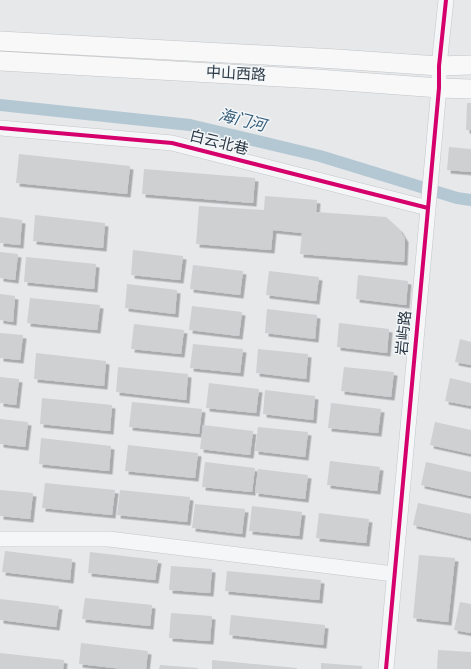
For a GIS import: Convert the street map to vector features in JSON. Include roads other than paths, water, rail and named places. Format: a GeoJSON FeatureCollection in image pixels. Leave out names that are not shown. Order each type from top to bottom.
{"type":"FeatureCollection","features":[{"type":"Feature","properties":{"kind":"main road","name":"中山西路"},"geometry":{"type":"LineString","coordinates":[[0,41],[439,66],[471,65]]}},
{"type":"Feature","properties":{"kind":"main road","name":"中山西路"},"geometry":{"type":"LineString","coordinates":[[0,61],[309,78],[471,89]]}},
{"type":"Feature","properties":{"kind":"street","name":"岩屿路"},"geometry":{"type":"LineString","coordinates":[[386,669],[446,0]]}},
{"type":"Feature","properties":{"kind":"street","name":"白云北巷"},"geometry":{"type":"LineString","coordinates":[[0,128],[172,143],[428,208]]}},
{"type":"Feature","properties":{"kind":"street"},"geometry":{"type":"LineString","coordinates":[[0,539],[109,539],[394,574]]}},
{"type":"Feature","properties":{"kind":"waterway","name":"海门河"},"geometry":{"type":"LineString","coordinates":[[0,105],[190,125],[320,156],[457,198],[471,200]]}}]}
